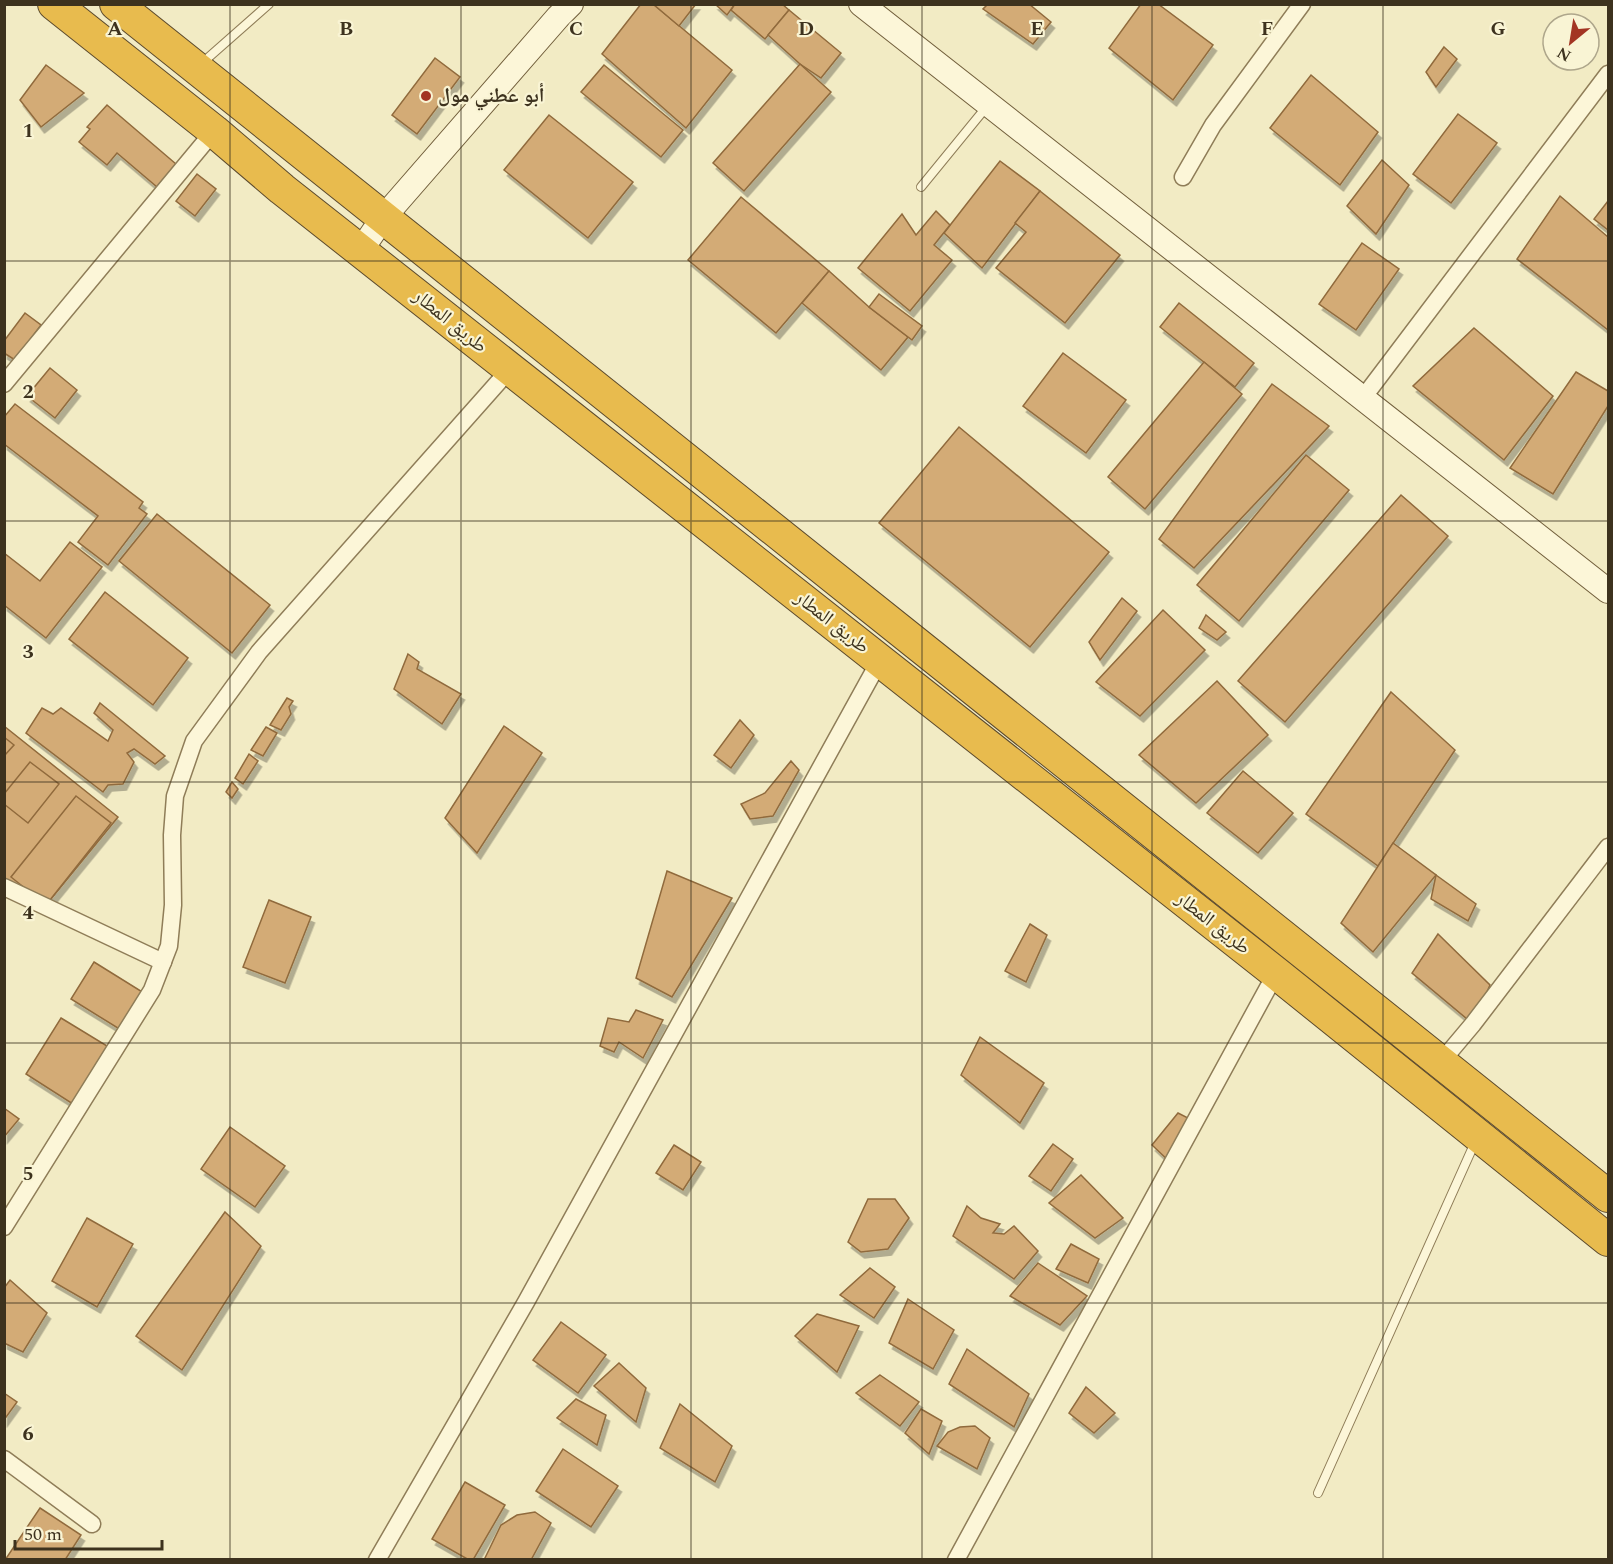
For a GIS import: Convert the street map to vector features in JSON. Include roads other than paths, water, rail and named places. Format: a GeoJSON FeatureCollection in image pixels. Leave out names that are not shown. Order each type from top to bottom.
{"type":"FeatureCollection","features":[{"type":"Feature","properties":{"kind":"highway","name":"طريق المطار"},"geometry":{"type":"LineString","coordinates":[[54,4],[214,131],[282,189],[880,660],[1478,1136],[1604,1225]]}},
{"type":"Feature","properties":{"kind":"highway","name":"طريق المطار"},"geometry":{"type":"LineString","coordinates":[[116,4],[1608,1196]]}},
{"type":"Feature","properties":{"kind":"street"},"geometry":{"type":"LineString","coordinates":[[861,4],[1608,591]]}},
{"type":"Feature","properties":{"kind":"street"},"geometry":{"type":"LineString","coordinates":[[1184,177],[1214,125],[1302,4]]}},
{"type":"Feature","properties":{"kind":"street"},"geometry":{"type":"LineString","coordinates":[[361,250],[383,218],[565,9]]}},
{"type":"Feature","properties":{"kind":"street"},"geometry":{"type":"LineString","coordinates":[[1363,398],[1608,74]]}},
{"type":"Feature","properties":{"kind":"street"},"geometry":{"type":"LineString","coordinates":[[4,384],[214,131]]}},
{"type":"Feature","properties":{"kind":"street"},"geometry":{"type":"LineString","coordinates":[[7,1218],[152,990],[163,962],[169,946],[173,905],[172,835],[175,796],[194,741],[259,652],[510,369]]}},
{"type":"Feature","properties":{"kind":"street"},"geometry":{"type":"LineString","coordinates":[[377,1560],[526,1302],[880,660]]}},
{"type":"Feature","properties":{"kind":"street"},"geometry":{"type":"LineString","coordinates":[[1441,1062],[1473,1024],[1608,847]]}},
{"type":"Feature","properties":{"kind":"street"},"geometry":{"type":"LineString","coordinates":[[4,887],[163,962]]}},
{"type":"Feature","properties":{"kind":"street"},"geometry":{"type":"LineString","coordinates":[[956,1560],[1276,974]]}},
{"type":"Feature","properties":{"kind":"street"},"geometry":{"type":"LineString","coordinates":[[4,1459],[92,1524]]}},
{"type":"Feature","properties":{"kind":"lane"},"geometry":{"type":"LineString","coordinates":[[197,69],[269,4]]}},
{"type":"Feature","properties":{"kind":"lane"},"geometry":{"type":"LineString","coordinates":[[921,187],[988,105]]}},
{"type":"Feature","properties":{"kind":"lane"},"geometry":{"type":"LineString","coordinates":[[1318,1493],[1478,1136]]}},
{"type":"Feature","properties":{"kind":"place","name":"أبو عطني مول"},"geometry":{"type":"Point","coordinates":[426,96]}}]}
